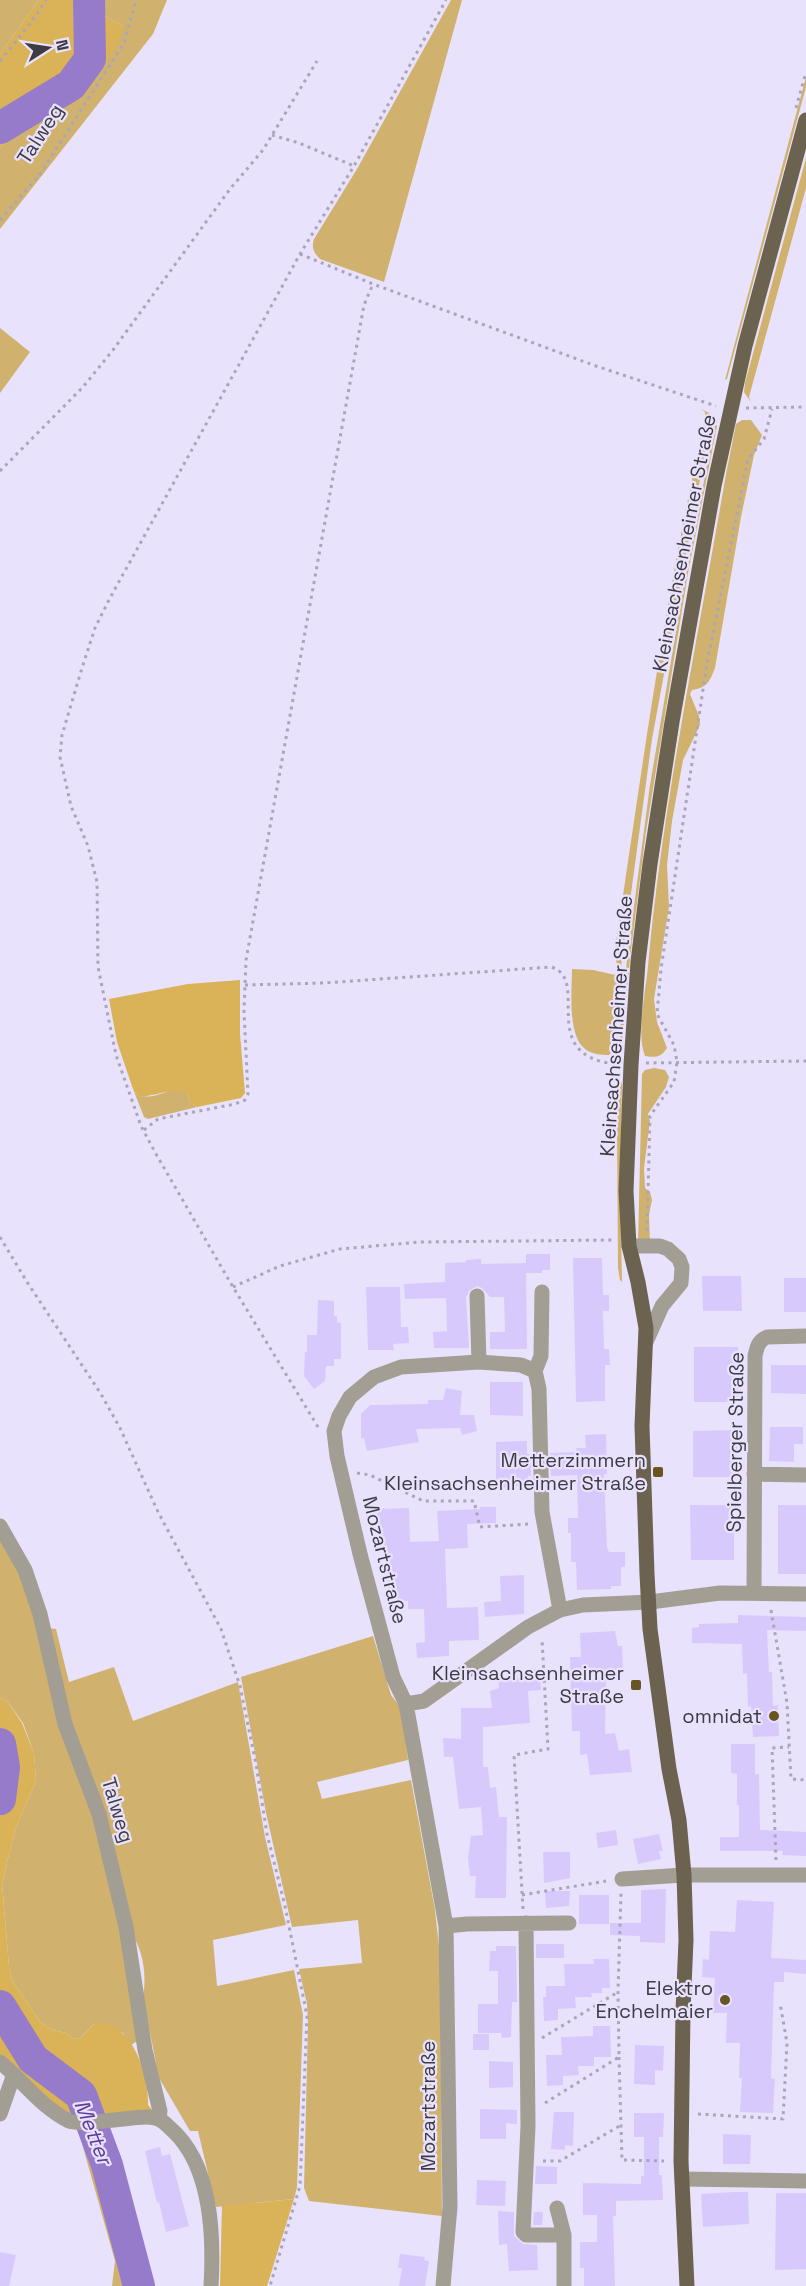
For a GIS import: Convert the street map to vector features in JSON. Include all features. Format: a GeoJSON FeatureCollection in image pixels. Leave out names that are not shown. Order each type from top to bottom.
{"type":"FeatureCollection","features":[{"type":"Feature","properties":{"kind":"main road","name":"Kleinsachsenheimer Straße"},"geometry":{"type":"LineString","coordinates":[[687,2286],[681,2113],[686,1940],[684,1875],[679,1820],[669,1769],[651,1639],[642,1426],[646,1329],[629,1246],[626,1191],[631,1065],[638,962],[672,722],[712,498],[745,346],[806,120]]}},
{"type":"Feature","properties":{"kind":"street"},"geometry":{"type":"LineString","coordinates":[[629,1246],[660,1246],[675,1255],[682,1267],[681,1283],[662,1306],[646,1342]]}},
{"type":"Feature","properties":{"kind":"street"},"geometry":{"type":"LineString","coordinates":[[542,1292],[540,1356],[535,1371],[539,1389],[543,1522],[560,1610]]}},
{"type":"Feature","properties":{"kind":"street"},"geometry":{"type":"LineString","coordinates":[[477,1296],[479,1362]]}},
{"type":"Feature","properties":{"kind":"street","name":"Spielberger Straße"},"geometry":{"type":"LineString","coordinates":[[754,1593],[755,1356],[761,1339],[806,1336]]}},
{"type":"Feature","properties":{"kind":"street","name":"Mozartstraße"},"geometry":{"type":"LineString","coordinates":[[442,2286],[450,2207],[446,1926],[406,1704],[393,1677],[360,1554],[334,1431],[350,1396],[374,1377],[401,1367],[479,1362],[521,1365],[535,1371]]}},
{"type":"Feature","properties":{"kind":"street"},"geometry":{"type":"LineString","coordinates":[[754,1474],[806,1475]]}},
{"type":"Feature","properties":{"kind":"street","name":"Talweg"},"geometry":{"type":"LineString","coordinates":[[0,1526],[25,1570],[40,1614],[65,1724],[99,1814],[126,1927],[145,2050],[160,2111],[152,2117]]}},
{"type":"Feature","properties":{"kind":"street"},"geometry":{"type":"LineString","coordinates":[[406,1704],[424,1701],[541,1620],[560,1610],[583,1605],[650,1602],[720,1593],[806,1594]]}},
{"type":"Feature","properties":{"kind":"street"},"geometry":{"type":"LineString","coordinates":[[622,1878],[684,1875],[806,1875]]}},
{"type":"Feature","properties":{"kind":"street"},"geometry":{"type":"LineString","coordinates":[[526,1923],[528,2113],[523,2232],[525,2235],[564,2235]]}},
{"type":"Feature","properties":{"kind":"street"},"geometry":{"type":"LineString","coordinates":[[446,1926],[569,1923]]}},
{"type":"Feature","properties":{"kind":"street"},"geometry":{"type":"LineString","coordinates":[[0,2062],[34,2097],[72,2122],[152,2117],[180,2136],[195,2160],[201,2180],[211,2232],[211,2286]]}},
{"type":"Feature","properties":{"kind":"street"},"geometry":{"type":"LineString","coordinates":[[0,2114],[14,2074]]}},
{"type":"Feature","properties":{"kind":"street"},"geometry":{"type":"LineString","coordinates":[[682,2179],[806,2181]]}},
{"type":"Feature","properties":{"kind":"street"},"geometry":{"type":"LineString","coordinates":[[556,2208],[564,2235],[564,2286]]}},
{"type":"Feature","properties":{"kind":"path"},"geometry":{"type":"LineString","coordinates":[[0,61],[46,0]]}},
{"type":"Feature","properties":{"kind":"path","name":"Talweg"},"geometry":{"type":"LineString","coordinates":[[0,220],[40,174],[124,43],[136,0]]}},
{"type":"Feature","properties":{"kind":"path"},"geometry":{"type":"LineString","coordinates":[[318,1427],[233,1287],[144,1130],[116,1054],[102,996],[97,942],[97,882],[88,846],[70,806],[60,757],[62,735],[100,618],[300,254],[354,166],[446,0]]}},
{"type":"Feature","properties":{"kind":"path"},"geometry":{"type":"LineString","coordinates":[[0,471],[83,387],[113,350],[230,189],[263,150],[317,61]]}},
{"type":"Feature","properties":{"kind":"path"},"geometry":{"type":"LineString","coordinates":[[272,135],[299,143],[354,166]]}},
{"type":"Feature","properties":{"kind":"path"},"geometry":{"type":"LineString","coordinates":[[300,254],[373,284],[682,396],[731,408],[806,407]]}},
{"type":"Feature","properties":{"kind":"path"},"geometry":{"type":"LineString","coordinates":[[144,1130],[158,1119],[245,1100],[248,1094],[244,1011],[251,932],[364,305],[373,284]]}},
{"type":"Feature","properties":{"kind":"path"},"geometry":{"type":"LineString","coordinates":[[647,1245],[650,1116],[674,1082],[677,1062],[674,1045],[657,1014],[661,969],[709,652],[748,459],[764,439],[771,409]]}},
{"type":"Feature","properties":{"kind":"path"},"geometry":{"type":"LineString","coordinates":[[245,986],[324,983],[551,967],[560,970],[568,986],[570,1034],[574,1045],[584,1054],[602,1062],[631,1065],[677,1062],[806,1061]]}},
{"type":"Feature","properties":{"kind":"path"},"geometry":{"type":"LineString","coordinates":[[0,1237],[101,1394],[120,1428],[158,1512],[221,1629],[240,1686],[267,1834],[285,1906],[307,2016],[300,2186],[270,2286]]}},
{"type":"Feature","properties":{"kind":"path"},"geometry":{"type":"LineString","coordinates":[[233,1287],[280,1266],[340,1249],[420,1242],[614,1240]]}},
{"type":"Feature","properties":{"kind":"path"},"geometry":{"type":"LineString","coordinates":[[342,1475],[363,1473],[370,1475],[423,1502],[474,1501],[480,1527],[543,1522]]}},
{"type":"Feature","properties":{"kind":"path"},"geometry":{"type":"LineString","coordinates":[[770,1593],[773,1631],[787,1703],[791,1779],[806,1780]]}},
{"type":"Feature","properties":{"kind":"path"},"geometry":{"type":"LineString","coordinates":[[526,1923],[522,1895],[514,1755],[548,1749],[541,1620]]}},
{"type":"Feature","properties":{"kind":"path"},"geometry":{"type":"LineString","coordinates":[[776,1875],[772,1748],[789,1747]]}},
{"type":"Feature","properties":{"kind":"path"},"geometry":{"type":"LineString","coordinates":[[522,1895],[622,1878],[618,1992],[622,2160],[666,2161]]}},
{"type":"Feature","properties":{"kind":"path"},"geometry":{"type":"LineString","coordinates":[[528,2046],[618,1992]]}},
{"type":"Feature","properties":{"kind":"path"},"geometry":{"type":"LineString","coordinates":[[681,2113],[783,2119],[786,2043],[780,2003]]}},
{"type":"Feature","properties":{"kind":"path"},"geometry":{"type":"LineString","coordinates":[[528,2113],[619,2057]]}},
{"type":"Feature","properties":{"kind":"path"},"geometry":{"type":"LineString","coordinates":[[526,2161],[560,2161],[621,2125]]}},
{"type":"Feature","properties":{"kind":"shaded area"},"geometry":{"type":"Polygon","coordinates":[[[0,0],[39,0],[0,54],[0,0]]]}},
{"type":"Feature","properties":{"kind":"shaded area"},"geometry":{"type":"Polygon","coordinates":[[[39,0],[105,0],[103,15],[123,26],[118,45],[102,66],[66,97],[28,121],[0,148],[0,54],[39,0]]]}},
{"type":"Feature","properties":{"kind":"shaded area"},"geometry":{"type":"Polygon","coordinates":[[[105,0],[167,0],[153,34],[0,229],[0,148],[28,121],[66,97],[102,66],[123,26],[103,15],[105,0]]]}},
{"type":"Feature","properties":{"kind":"shaded area"},"geometry":{"type":"Polygon","coordinates":[[[451,0],[462,0],[384,282],[320,259],[314,250],[314,239],[357,169],[451,0]]]}},
{"type":"Feature","properties":{"kind":"shaded area"},"geometry":{"type":"Polygon","coordinates":[[[806,77],[806,87],[725,380],[806,77]]]}},
{"type":"Feature","properties":{"kind":"shaded area"},"geometry":{"type":"Polygon","coordinates":[[[806,158],[806,188],[749,397],[751,402],[744,392],[745,383],[806,158]]]}},
{"type":"Feature","properties":{"kind":"shaded area"},"geometry":{"type":"Polygon","coordinates":[[[0,328],[30,352],[0,393],[0,328]]]}},
{"type":"Feature","properties":{"kind":"shaded area"},"geometry":{"type":"Polygon","coordinates":[[[701,409],[709,413],[711,420],[652,739],[621,967],[614,1050],[609,1055],[599,1054],[585,1049],[575,1034],[571,1000],[572,969],[593,970],[620,976],[615,956],[616,943],[645,746],[678,549],[705,419],[705,412],[701,409]]]}},
{"type":"Feature","properties":{"kind":"shaded area"},"geometry":{"type":"Polygon","coordinates":[[[742,420],[751,420],[762,435],[754,455],[741,517],[715,668],[707,683],[701,688],[692,690],[690,694],[699,716],[700,725],[683,760],[672,821],[667,865],[669,907],[654,999],[657,1022],[667,1048],[660,1055],[649,1057],[645,1056],[642,1047],[641,1024],[672,781],[726,474],[736,424],[742,420]]]}},
{"type":"Feature","properties":{"kind":"shaded area"},"geometry":{"type":"Polygon","coordinates":[[[715,424],[717,426],[688,573],[646,832],[621,1053],[620,1030],[627,959],[650,785],[683,590],[715,424]]]}},
{"type":"Feature","properties":{"kind":"shaded area"},"geometry":{"type":"Polygon","coordinates":[[[240,980],[240,1034],[245,1093],[241,1098],[197,1107],[190,1102],[187,1093],[181,1091],[138,1096],[133,1089],[117,1042],[109,999],[188,984],[240,980]]]}},
{"type":"Feature","properties":{"kind":"shaded area"},"geometry":{"type":"Polygon","coordinates":[[[654,1068],[665,1070],[669,1077],[666,1087],[648,1114],[650,1121],[644,1168],[645,1188],[650,1192],[652,1200],[649,1215],[650,1244],[638,1244],[642,1074],[645,1070],[654,1068]]]}},
{"type":"Feature","properties":{"kind":"shaded area"},"geometry":{"type":"Polygon","coordinates":[[[619,1080],[622,1083],[620,1185],[622,1282],[618,1268],[619,1080]]]}},
{"type":"Feature","properties":{"kind":"shaded area"},"geometry":{"type":"Polygon","coordinates":[[[133,1089],[138,1096],[153,1096],[173,1090],[182,1091],[187,1093],[190,1102],[197,1107],[148,1119],[144,1117],[133,1089]]]}},
{"type":"Feature","properties":{"kind":"shaded area"},"geometry":{"type":"Polygon","coordinates":[[[0,1538],[25,1581],[111,1858],[137,2041],[130,2046],[123,2033],[94,2024],[79,2039],[52,2030],[40,2022],[13,1982],[9,1967],[2,1883],[15,1830],[36,1781],[34,1753],[23,1723],[7,1701],[0,1698],[0,1538]]]}},
{"type":"Feature","properties":{"kind":"shaded area"},"geometry":{"type":"Polygon","coordinates":[[[48,1628],[56,1629],[69,1682],[114,1667],[133,1721],[238,1682],[265,1837],[286,1925],[213,1940],[217,1986],[294,1970],[303,2015],[297,2187],[294,2199],[216,2207],[198,2131],[190,2131],[159,2078],[143,1997],[144,1970],[141,1953],[129,1930],[67,1723],[48,1628]]]}},
{"type":"Feature","properties":{"kind":"shaded area"},"geometry":{"type":"Polygon","coordinates":[[[373,1636],[391,1695],[402,1709],[408,1760],[317,1782],[322,1799],[411,1780],[435,1910],[440,1956],[442,2216],[309,2201],[304,2188],[308,2023],[307,2004],[299,1969],[362,1963],[358,1920],[292,1927],[266,1813],[241,1677],[373,1636]]]}},
{"type":"Feature","properties":{"kind":"shaded area"},"geometry":{"type":"Polygon","coordinates":[[[0,1698],[7,1701],[22,1723],[34,1753],[36,1781],[15,1830],[2,1883],[9,1967],[13,1982],[40,2022],[52,2030],[79,2039],[94,2024],[103,2024],[118,2030],[126,2037],[139,2058],[143,2070],[148,2105],[159,2118],[72,2123],[0,2057],[0,1698]]]}},
{"type":"Feature","properties":{"kind":"shaded area"},"geometry":{"type":"Polygon","coordinates":[[[107,2127],[154,2286],[112,2286],[115,2261],[79,2133],[107,2127]]]}},
{"type":"Feature","properties":{"kind":"shaded area"},"geometry":{"type":"Polygon","coordinates":[[[294,2199],[267,2286],[220,2286],[222,2206],[294,2199]]]}},
{"type":"Feature","properties":{"kind":"building"},"geometry":{"type":"Polygon","coordinates":[[[526,1254],[550,1254],[550,1270],[542,1270],[542,1273],[526,1273],[527,1349],[490,1349],[490,1332],[505,1332],[504,1297],[490,1297],[477,1286],[469,1291],[466,1298],[469,1348],[434,1348],[433,1332],[447,1331],[446,1298],[405,1299],[404,1284],[445,1282],[445,1263],[481,1259],[481,1264],[526,1263],[526,1254]]]}},
{"type":"Feature","properties":{"kind":"building"},"geometry":{"type":"Polygon","coordinates":[[[573,1258],[602,1258],[603,1295],[609,1295],[609,1311],[603,1311],[604,1349],[609,1349],[610,1365],[605,1365],[605,1401],[576,1402],[573,1258]]]}},
{"type":"Feature","properties":{"kind":"building"},"geometry":{"type":"Polygon","coordinates":[[[702,1276],[741,1276],[742,1311],[703,1311],[702,1276]]]}},
{"type":"Feature","properties":{"kind":"building"},"geometry":{"type":"Polygon","coordinates":[[[784,1278],[806,1278],[806,1312],[784,1312],[784,1278]]]}},
{"type":"Feature","properties":{"kind":"building"},"geometry":{"type":"Polygon","coordinates":[[[366,1287],[400,1287],[401,1327],[408,1327],[409,1343],[393,1344],[394,1350],[368,1350],[366,1287]]]}},
{"type":"Feature","properties":{"kind":"building"},"geometry":{"type":"Polygon","coordinates":[[[318,1300],[334,1301],[334,1316],[337,1316],[337,1322],[341,1323],[341,1359],[334,1359],[334,1366],[326,1366],[325,1381],[314,1389],[304,1376],[305,1352],[307,1352],[307,1335],[317,1335],[318,1300]]]}},
{"type":"Feature","properties":{"kind":"building"},"geometry":{"type":"Polygon","coordinates":[[[694,1347],[738,1347],[738,1402],[694,1402],[694,1347]]]}},
{"type":"Feature","properties":{"kind":"building"},"geometry":{"type":"Polygon","coordinates":[[[771,1365],[806,1365],[806,1394],[771,1393],[771,1365]]]}},
{"type":"Feature","properties":{"kind":"building"},"geometry":{"type":"Polygon","coordinates":[[[490,1382],[523,1382],[523,1416],[490,1415],[490,1382]]]}},
{"type":"Feature","properties":{"kind":"building"},"geometry":{"type":"Polygon","coordinates":[[[446,1388],[462,1391],[460,1415],[474,1415],[477,1431],[462,1435],[460,1428],[416,1429],[419,1442],[367,1451],[364,1438],[361,1438],[361,1414],[370,1405],[428,1404],[428,1400],[443,1400],[446,1388]]]}},
{"type":"Feature","properties":{"kind":"building"},"geometry":{"type":"Polygon","coordinates":[[[770,1427],[803,1427],[803,1444],[794,1444],[794,1462],[769,1461],[770,1427]]]}},
{"type":"Feature","properties":{"kind":"building"},"geometry":{"type":"Polygon","coordinates":[[[737,1430],[737,1477],[693,1477],[693,1431],[737,1430]]]}},
{"type":"Feature","properties":{"kind":"building"},"geometry":{"type":"Polygon","coordinates":[[[606,1434],[607,1474],[604,1474],[607,1548],[609,1552],[625,1552],[625,1567],[621,1567],[621,1586],[611,1586],[611,1589],[577,1590],[576,1562],[571,1562],[571,1533],[568,1533],[568,1518],[578,1518],[577,1475],[551,1476],[550,1453],[577,1452],[576,1448],[586,1448],[585,1435],[606,1434]]]}},
{"type":"Feature","properties":{"kind":"building"},"geometry":{"type":"Polygon","coordinates":[[[527,1441],[527,1454],[531,1454],[531,1476],[528,1476],[528,1486],[496,1488],[496,1442],[527,1441]]]}},
{"type":"Feature","properties":{"kind":"building"},"geometry":{"type":"Polygon","coordinates":[[[690,1505],[734,1505],[734,1560],[691,1560],[690,1505]]]}},
{"type":"Feature","properties":{"kind":"building"},"geometry":{"type":"Polygon","coordinates":[[[778,1505],[806,1505],[806,1574],[778,1574],[778,1505]]]}},
{"type":"Feature","properties":{"kind":"building"},"geometry":{"type":"Polygon","coordinates":[[[480,1507],[496,1507],[496,1523],[467,1524],[468,1548],[445,1549],[447,1608],[478,1607],[479,1640],[449,1641],[449,1656],[417,1658],[416,1643],[425,1642],[424,1609],[408,1609],[408,1601],[388,1602],[387,1558],[383,1558],[383,1538],[378,1538],[377,1509],[409,1508],[410,1542],[439,1541],[437,1511],[480,1509],[480,1507]]]}},
{"type":"Feature","properties":{"kind":"building"},"geometry":{"type":"Polygon","coordinates":[[[524,1575],[524,1614],[485,1617],[484,1602],[501,1601],[500,1576],[524,1575]]]}},
{"type":"Feature","properties":{"kind":"building"},"geometry":{"type":"Polygon","coordinates":[[[738,1615],[806,1617],[806,1631],[767,1630],[769,1672],[772,1672],[773,1706],[778,1705],[779,1736],[753,1737],[751,1706],[748,1707],[747,1673],[743,1674],[742,1644],[692,1643],[692,1628],[699,1627],[699,1624],[738,1623],[738,1615]]]}},
{"type":"Feature","properties":{"kind":"building"},"geometry":{"type":"Polygon","coordinates":[[[615,1631],[618,1646],[622,1646],[623,1670],[606,1672],[605,1734],[615,1733],[619,1751],[629,1749],[632,1772],[590,1775],[587,1754],[580,1755],[580,1731],[572,1731],[570,1657],[581,1657],[580,1633],[615,1631]]]}},
{"type":"Feature","properties":{"kind":"building"},"geometry":{"type":"Polygon","coordinates":[[[539,1669],[541,1690],[528,1691],[530,1723],[483,1727],[483,1767],[488,1767],[490,1788],[496,1787],[499,1817],[507,1817],[506,1898],[475,1898],[476,1876],[470,1876],[468,1858],[471,1836],[483,1835],[481,1807],[459,1809],[453,1757],[444,1757],[443,1738],[461,1739],[461,1708],[492,1708],[490,1691],[499,1688],[498,1679],[524,1677],[524,1670],[539,1669]]]}},
{"type":"Feature","properties":{"kind":"building"},"geometry":{"type":"Polygon","coordinates":[[[731,1744],[755,1744],[755,1774],[759,1774],[760,1830],[806,1832],[806,1856],[782,1855],[783,1851],[720,1851],[720,1837],[739,1837],[737,1774],[731,1773],[731,1744]]]}},
{"type":"Feature","properties":{"kind":"building"},"geometry":{"type":"Polygon","coordinates":[[[616,1830],[618,1845],[598,1848],[596,1833],[616,1830]]]}},
{"type":"Feature","properties":{"kind":"building"},"geometry":{"type":"Polygon","coordinates":[[[659,1834],[663,1851],[659,1851],[661,1859],[638,1864],[633,1839],[659,1834]]]}},
{"type":"Feature","properties":{"kind":"building"},"geometry":{"type":"Polygon","coordinates":[[[543,1852],[570,1852],[570,1878],[544,1883],[543,1852]]]}},
{"type":"Feature","properties":{"kind":"building"},"geometry":{"type":"Polygon","coordinates":[[[666,1889],[665,1943],[640,1942],[640,1936],[610,1935],[610,1923],[641,1923],[641,1890],[666,1889]]]}},
{"type":"Feature","properties":{"kind":"building"},"geometry":{"type":"Polygon","coordinates":[[[545,1891],[570,1891],[569,1906],[546,1908],[545,1891]]]}},
{"type":"Feature","properties":{"kind":"building"},"geometry":{"type":"Polygon","coordinates":[[[579,1895],[609,1895],[609,1924],[579,1924],[579,1895]]]}},
{"type":"Feature","properties":{"kind":"building"},"geometry":{"type":"Polygon","coordinates":[[[737,1900],[774,1902],[771,1958],[806,1960],[806,1974],[784,1972],[784,1982],[774,1982],[771,2078],[775,2079],[773,2113],[740,2112],[742,2078],[739,2078],[740,2043],[726,2043],[727,2013],[713,2013],[715,1978],[702,1977],[703,1959],[709,1960],[710,1931],[735,1932],[737,1900]]]}},
{"type":"Feature","properties":{"kind":"building"},"geometry":{"type":"Polygon","coordinates":[[[536,1944],[564,1944],[564,1958],[536,1958],[536,1944]]]}},
{"type":"Feature","properties":{"kind":"building"},"geometry":{"type":"Polygon","coordinates":[[[496,1946],[516,1946],[517,2002],[512,2002],[511,2037],[502,2038],[501,2033],[478,2033],[478,2004],[498,2004],[498,1971],[489,1971],[490,1951],[496,1951],[496,1946]]]}},
{"type":"Feature","properties":{"kind":"building"},"geometry":{"type":"Polygon","coordinates":[[[593,1959],[609,1959],[610,1988],[602,1988],[602,1993],[591,1993],[592,1997],[575,1997],[576,2008],[558,2009],[558,2020],[544,2021],[543,1997],[546,1997],[546,1986],[565,1986],[564,1964],[594,1964],[593,1959]]]}},
{"type":"Feature","properties":{"kind":"building"},"geometry":{"type":"Polygon","coordinates":[[[593,2026],[610,2026],[611,2057],[594,2057],[594,2066],[578,2066],[579,2075],[563,2076],[563,2085],[547,2086],[546,2055],[562,2055],[561,2037],[593,2036],[593,2026]]]}},
{"type":"Feature","properties":{"kind":"building"},"geometry":{"type":"Polygon","coordinates":[[[473,2034],[489,2034],[489,2050],[473,2050],[473,2034]]]}},
{"type":"Feature","properties":{"kind":"building"},"geometry":{"type":"Polygon","coordinates":[[[635,2045],[664,2046],[663,2071],[655,2070],[655,2085],[634,2084],[635,2045]]]}},
{"type":"Feature","properties":{"kind":"building"},"geometry":{"type":"Polygon","coordinates":[[[489,2061],[513,2062],[513,2087],[489,2088],[489,2061]]]}},
{"type":"Feature","properties":{"kind":"building"},"geometry":{"type":"Polygon","coordinates":[[[480,2109],[517,2110],[517,2124],[506,2123],[506,2139],[480,2139],[480,2109]]]}},
{"type":"Feature","properties":{"kind":"building"},"geometry":{"type":"Polygon","coordinates":[[[554,2112],[574,2112],[573,2146],[565,2145],[565,2150],[551,2149],[554,2112]]]}},
{"type":"Feature","properties":{"kind":"building"},"geometry":{"type":"Polygon","coordinates":[[[634,2113],[664,2113],[663,2137],[659,2137],[659,2175],[662,2175],[663,2200],[616,2201],[616,2216],[613,2216],[615,2286],[584,2286],[584,2268],[580,2268],[580,2242],[597,2242],[597,2215],[583,2215],[583,2183],[641,2184],[641,2176],[644,2176],[644,2137],[634,2137],[634,2113]]]}},
{"type":"Feature","properties":{"kind":"building"},"geometry":{"type":"Polygon","coordinates":[[[723,2134],[751,2135],[750,2164],[723,2164],[723,2134]]]}},
{"type":"Feature","properties":{"kind":"building"},"geometry":{"type":"Polygon","coordinates":[[[160,2147],[162,2156],[170,2154],[189,2226],[166,2232],[145,2151],[160,2147]]]}},
{"type":"Feature","properties":{"kind":"building"},"geometry":{"type":"Polygon","coordinates":[[[536,2166],[557,2167],[557,2184],[535,2184],[536,2166]]]}},
{"type":"Feature","properties":{"kind":"building"},"geometry":{"type":"Polygon","coordinates":[[[477,2180],[506,2181],[505,2206],[476,2205],[477,2180]]]}},
{"type":"Feature","properties":{"kind":"building"},"geometry":{"type":"Polygon","coordinates":[[[748,2192],[749,2224],[703,2227],[701,2194],[748,2192]]]}},
{"type":"Feature","properties":{"kind":"building"},"geometry":{"type":"Polygon","coordinates":[[[776,2193],[806,2193],[806,2269],[775,2270],[776,2193]]]}},
{"type":"Feature","properties":{"kind":"building"},"geometry":{"type":"Polygon","coordinates":[[[498,2211],[514,2212],[514,2236],[523,2244],[537,2245],[538,2270],[509,2271],[507,2244],[499,2245],[498,2211]]]}},
{"type":"Feature","properties":{"kind":"building"},"geometry":{"type":"Polygon","coordinates":[[[534,2212],[543,2212],[542,2225],[533,2225],[534,2212]]]}},
{"type":"Feature","properties":{"kind":"building"},"geometry":{"type":"Polygon","coordinates":[[[0,2252],[16,2255],[9,2286],[0,2286],[0,2252]]]}},
{"type":"Feature","properties":{"kind":"building"},"geometry":{"type":"Polygon","coordinates":[[[400,2254],[425,2257],[424,2260],[429,2261],[425,2286],[399,2286],[402,2268],[398,2268],[400,2254]]]}},
{"type":"Feature","properties":{"kind":"waterway","name":"Metter"},"geometry":{"type":"LineString","coordinates":[[0,128],[71,85],[90,59],[89,0]]}},
{"type":"Feature","properties":{"kind":"waterway","name":"Metter"},"geometry":{"type":"LineString","coordinates":[[0,1744],[4,1767],[0,1799]]}},
{"type":"Feature","properties":{"kind":"waterway","name":"Metter"},"geometry":{"type":"LineString","coordinates":[[0,2006],[33,2059],[81,2095],[107,2165],[139,2286]]}},
{"type":"Feature","properties":{"kind":"place","name":"Metterzimmern Kleinsachsenheimer Straße"},"geometry":{"type":"Point","coordinates":[658,1472]}},
{"type":"Feature","properties":{"kind":"place","name":"Kleinsachsenheimer Straße"},"geometry":{"type":"Point","coordinates":[636,1685]}},
{"type":"Feature","properties":{"kind":"place","name":"omnidat"},"geometry":{"type":"Point","coordinates":[774,1716]}},
{"type":"Feature","properties":{"kind":"place","name":"Elektro Enchelmaier"},"geometry":{"type":"Point","coordinates":[725,2000]}}]}
